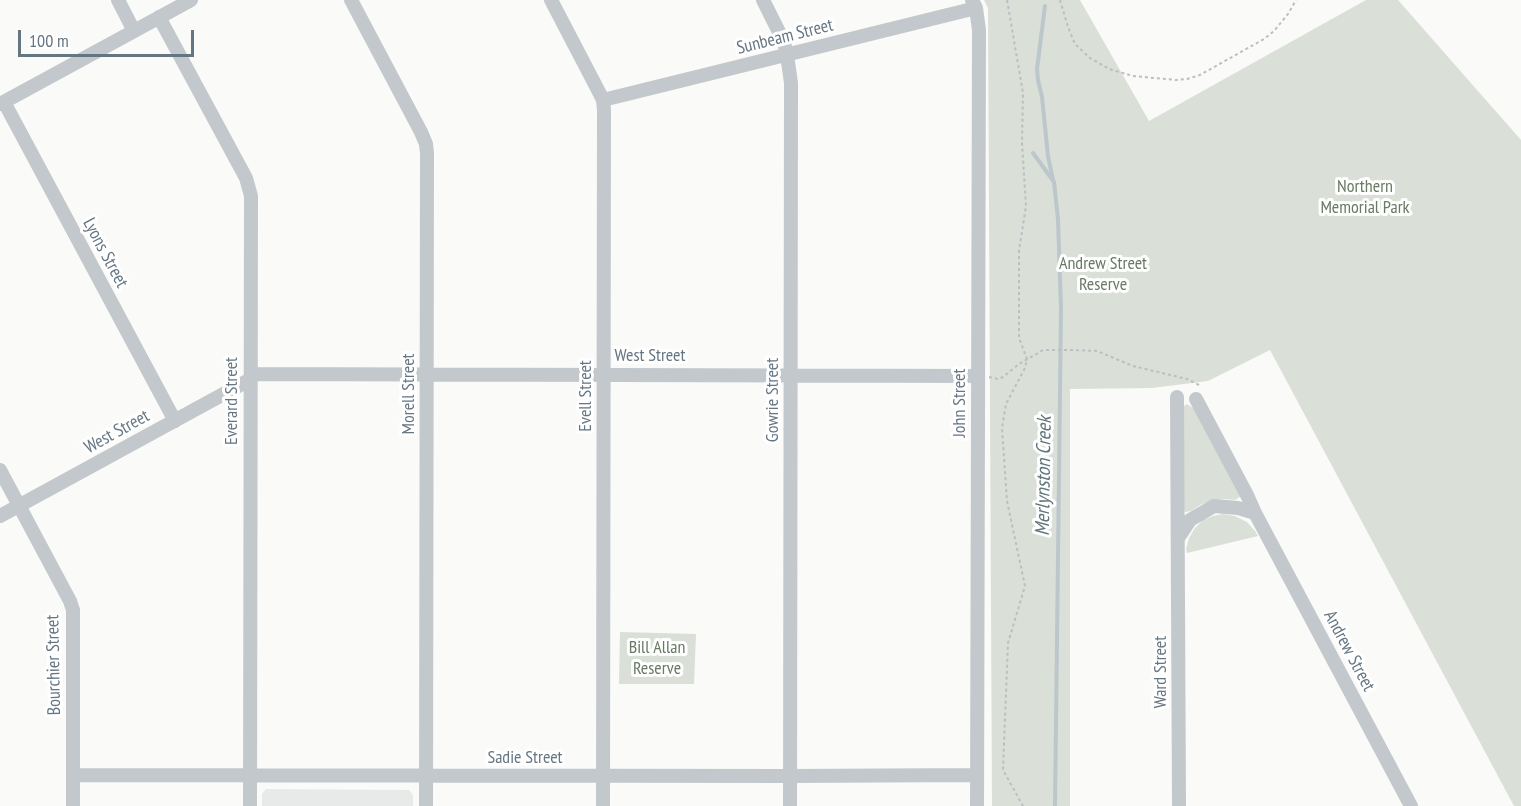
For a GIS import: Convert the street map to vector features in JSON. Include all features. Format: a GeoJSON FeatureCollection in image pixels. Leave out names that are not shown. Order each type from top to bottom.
{"type":"FeatureCollection","features":[{"type":"Feature","properties":{"kind":"street"},"geometry":{"type":"LineString","coordinates":[[118,0],[134,31]]}},
{"type":"Feature","properties":{"kind":"street"},"geometry":{"type":"LineString","coordinates":[[2,103],[191,0]]}},
{"type":"Feature","properties":{"kind":"street","name":"Morell Street"},"geometry":{"type":"LineString","coordinates":[[351,0],[426,144],[427,153],[426,806]]}},
{"type":"Feature","properties":{"kind":"street","name":"Evell Street"},"geometry":{"type":"LineString","coordinates":[[551,0],[603,100],[603,806]]}},
{"type":"Feature","properties":{"kind":"street","name":"Gowrie Street"},"geometry":{"type":"LineString","coordinates":[[763,0],[778,27],[787,55],[791,83],[790,806]]}},
{"type":"Feature","properties":{"kind":"street","name":"Sunbeam Street"},"geometry":{"type":"LineString","coordinates":[[603,100],[787,55],[974,4]]}},
{"type":"Feature","properties":{"kind":"street","name":"John Street"},"geometry":{"type":"LineString","coordinates":[[974,4],[979,30],[977,806]]}},
{"type":"Feature","properties":{"kind":"street","name":"Everard Street"},"geometry":{"type":"LineString","coordinates":[[159,18],[249,187],[251,376],[249,806]]}},
{"type":"Feature","properties":{"kind":"street","name":"Lyons Street"},"geometry":{"type":"LineString","coordinates":[[2,103],[175,421]]}},
{"type":"Feature","properties":{"kind":"street","name":"West Street"},"geometry":{"type":"LineString","coordinates":[[0,516],[175,421],[251,376],[604,374],[978,376]]}},
{"type":"Feature","properties":{"kind":"street","name":"Andrew Street"},"geometry":{"type":"LineString","coordinates":[[1199,392],[1255,513],[1411,806]]}},
{"type":"Feature","properties":{"kind":"street","name":"Ward Street"},"geometry":{"type":"LineString","coordinates":[[1177,397],[1179,806]]}},
{"type":"Feature","properties":{"kind":"street","name":"Bourchier Street"},"geometry":{"type":"LineString","coordinates":[[0,470],[73,610],[73,806]]}},
{"type":"Feature","properties":{"kind":"street"},"geometry":{"type":"LineString","coordinates":[[1178,538],[1190,520],[1214,506],[1238,508],[1255,513]]}},
{"type":"Feature","properties":{"kind":"street","name":"Sadie Street"},"geometry":{"type":"LineString","coordinates":[[73,775],[977,775]]}},
{"type":"Feature","properties":{"kind":"path"},"geometry":{"type":"LineString","coordinates":[[1007,0],[1023,93],[1022,143],[1026,206],[1018,251],[1019,338],[1027,359],[1025,368],[1006,404],[1002,428],[1007,501],[1025,586],[1008,644],[1003,770],[1023,806]]}},
{"type":"Feature","properties":{"kind":"path"},"geometry":{"type":"LineString","coordinates":[[1060,0],[1076,44],[1090,57],[1117,72],[1133,76],[1176,80],[1200,75],[1264,39],[1288,15],[1296,0]]}},
{"type":"Feature","properties":{"kind":"path"},"geometry":{"type":"LineString","coordinates":[[978,376],[998,379],[1003,377],[1043,350],[1097,351],[1133,366],[1187,379],[1199,392]]}},
{"type":"Feature","properties":{"kind":"shaded area"},"geometry":{"type":"Polygon","coordinates":[[[266,789],[409,790],[413,795],[413,806],[262,806],[262,794],[266,789]]]}},
{"type":"Feature","properties":{"kind":"green space"},"geometry":{"type":"Polygon","coordinates":[[[984,0],[1080,0],[1149,121],[1366,0],[1398,0],[1521,140],[1521,806],[1514,806],[1270,350],[1208,381],[1152,388],[1070,389],[1070,806],[992,806],[988,8],[984,0]]]}},
{"type":"Feature","properties":{"kind":"green space"},"geometry":{"type":"Polygon","coordinates":[[[1187,404],[1195,409],[1239,491],[1240,497],[1235,500],[1212,500],[1185,512],[1182,507],[1183,407],[1187,404]]]}},
{"type":"Feature","properties":{"kind":"green space"},"geometry":{"type":"Polygon","coordinates":[[[1223,514],[1235,516],[1247,522],[1258,536],[1187,553],[1189,538],[1195,528],[1203,520],[1223,514]]]}},
{"type":"Feature","properties":{"kind":"green space","name":"Bill Allan Reserve"},"geometry":{"type":"Polygon","coordinates":[[[620,632],[696,634],[694,684],[619,684],[620,632]]]}},
{"type":"Feature","properties":{"kind":"waterway","name":"Merlynston Creek"},"geometry":{"type":"LineString","coordinates":[[1045,6],[1037,69],[1053,180]]}},
{"type":"Feature","properties":{"kind":"waterway","name":"Merlynston Creek"},"geometry":{"type":"LineString","coordinates":[[1033,153],[1054,182],[1058,219],[1061,309],[1055,806]]}},
{"type":"Feature","properties":{"kind":"park label","name":"Northern Memorial Park"},"geometry":{"type":"Point","coordinates":[1365,198]}},
{"type":"Feature","properties":{"kind":"park label","name":"Andrew Street Reserve"},"geometry":{"type":"Point","coordinates":[1103,274]}}]}
